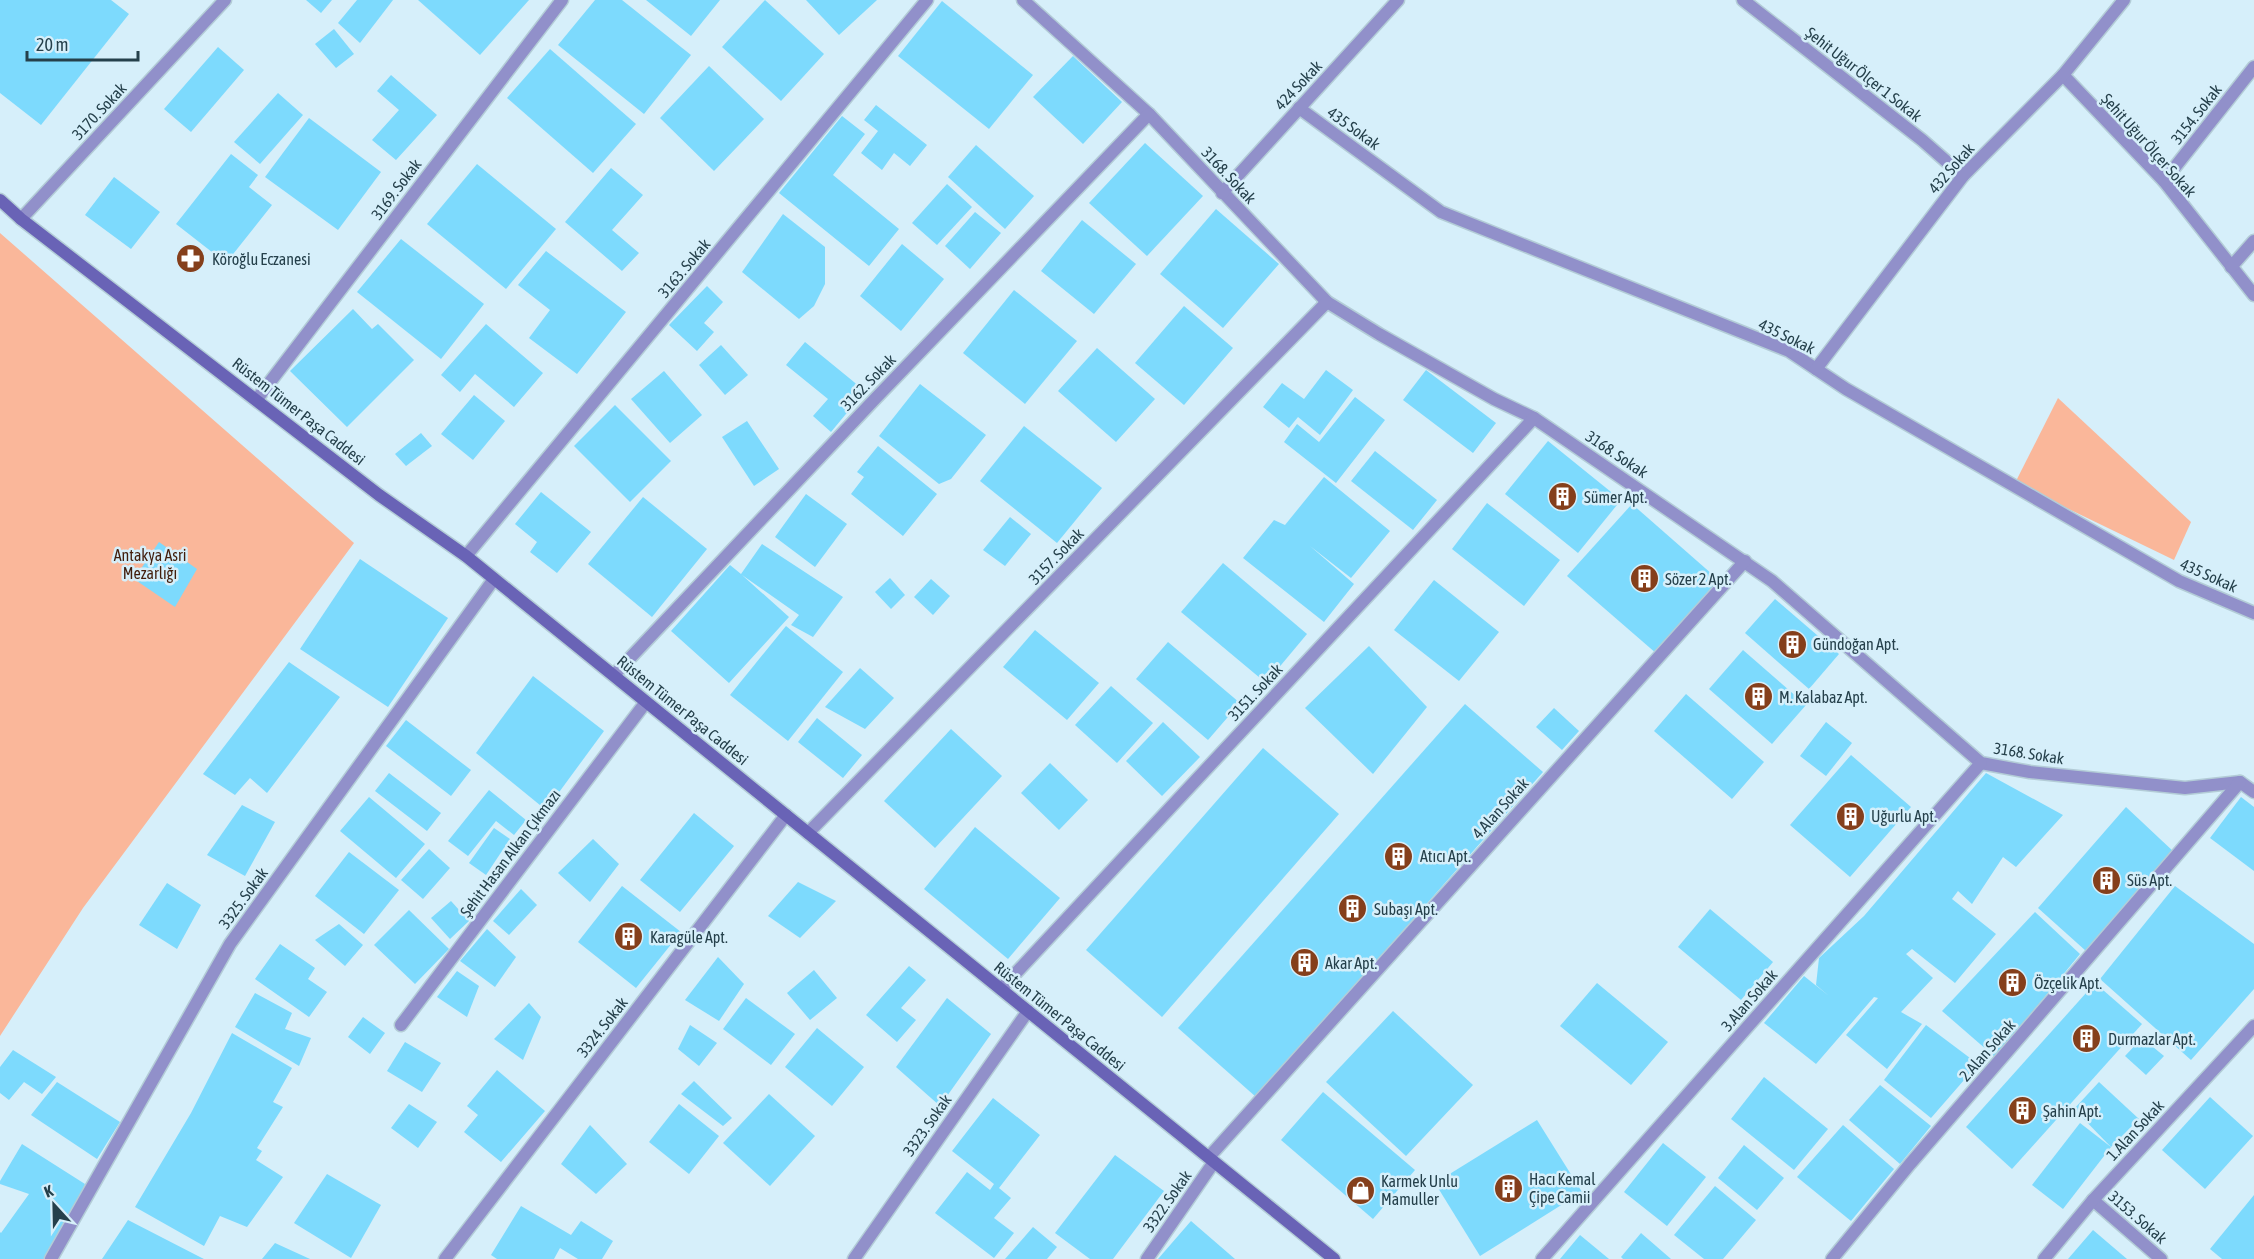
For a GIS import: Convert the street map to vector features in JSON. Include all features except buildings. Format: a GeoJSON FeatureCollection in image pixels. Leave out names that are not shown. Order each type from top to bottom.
{"type":"FeatureCollection","features":[{"type":"Feature","properties":{"kind":"street","name":"3170. Sokak"},"geometry":{"type":"LineString","coordinates":[[21,219],[225,0]]}},
{"type":"Feature","properties":{"kind":"street","name":"3169. Sokak"},"geometry":{"type":"LineString","coordinates":[[257,399],[562,0]]}},
{"type":"Feature","properties":{"kind":"street","name":"3163. Sokak"},"geometry":{"type":"LineString","coordinates":[[466,556],[927,0]]}},
{"type":"Feature","properties":{"kind":"street","name":"3168. Sokak"},"geometry":{"type":"LineString","coordinates":[[1023,0],[1149,114],[1327,302],[1485,394],[1534,418],[1744,561],[1772,581],[1981,763],[2030,772],[2185,788],[2240,782]]}},
{"type":"Feature","properties":{"kind":"street","name":"424 Sokak"},"geometry":{"type":"LineString","coordinates":[[1222,193],[1398,0]]}},
{"type":"Feature","properties":{"kind":"street","name":"Şehit Uğur Ölçer 1 Sokak"},"geometry":{"type":"LineString","coordinates":[[1743,0],[1922,140],[1962,176]]}},
{"type":"Feature","properties":{"kind":"street","name":"432 Sokak"},"geometry":{"type":"LineString","coordinates":[[1816,369],[1962,176],[2063,75],[2124,0]]}},
{"type":"Feature","properties":{"kind":"street","name":"3154. Sokak"},"geometry":{"type":"LineString","coordinates":[[2164,181],[2254,67]]}},
{"type":"Feature","properties":{"kind":"street","name":"Şehit Uğur Ölçer Sokak"},"geometry":{"type":"LineString","coordinates":[[2063,75],[2164,181],[2254,295]]}},
{"type":"Feature","properties":{"kind":"street","name":"435 Sokak"},"geometry":{"type":"LineString","coordinates":[[1299,108],[1441,212],[1789,351],[1846,389],[2179,581],[2254,613]]}},
{"type":"Feature","properties":{"kind":"street","name":"3162. Sokak"},"geometry":{"type":"LineString","coordinates":[[614,675],[1149,114]]}},
{"type":"Feature","properties":{"kind":"street","name":"Rüstem Tümer Paşa Caddesi"},"geometry":{"type":"LineString","coordinates":[[0,200],[21,219],[379,495],[466,556],[1334,1259]]}},
{"type":"Feature","properties":{"kind":"street"},"geometry":{"type":"LineString","coordinates":[[2231,267],[2254,241]]}},
{"type":"Feature","properties":{"kind":"street","name":"3157. Sokak"},"geometry":{"type":"LineString","coordinates":[[808,833],[1327,302]]}},
{"type":"Feature","properties":{"kind":"street","name":"3151. Sokak"},"geometry":{"type":"LineString","coordinates":[[1001,989],[1534,418]]}},
{"type":"Feature","properties":{"kind":"street","name":"4.Alan Sokak"},"geometry":{"type":"LineString","coordinates":[[1211,1160],[1744,561]]}},
{"type":"Feature","properties":{"kind":"street","name":"3325. Sokak"},"geometry":{"type":"LineString","coordinates":[[51,1259],[230,944],[494,579]]}},
{"type":"Feature","properties":{"kind":"street","name":"Şehit Hasan Alkan Çıkmazı"},"geometry":{"type":"LineString","coordinates":[[401,1024],[646,702]]}},
{"type":"Feature","properties":{"kind":"street","name":"3.Alan Sokak"},"geometry":{"type":"LineString","coordinates":[[1542,1259],[1981,763]]}},
{"type":"Feature","properties":{"kind":"street"},"geometry":{"type":"LineString","coordinates":[[2240,782],[2254,792]]}},
{"type":"Feature","properties":{"kind":"street","name":"2.Alan Sokak"},"geometry":{"type":"LineString","coordinates":[[1832,1259],[1910,1164],[2240,782]]}},
{"type":"Feature","properties":{"kind":"street","name":"3324. Sokak"},"geometry":{"type":"LineString","coordinates":[[445,1259],[786,815]]}},
{"type":"Feature","properties":{"kind":"street","name":"3323. Sokak"},"geometry":{"type":"LineString","coordinates":[[854,1259],[1028,1011]]}},
{"type":"Feature","properties":{"kind":"street","name":"1.Alan Sokak"},"geometry":{"type":"LineString","coordinates":[[2044,1259],[2093,1200],[2254,1026]]}},
{"type":"Feature","properties":{"kind":"street","name":"3322. Sokak"},"geometry":{"type":"LineString","coordinates":[[1147,1259],[1211,1160]]}},
{"type":"Feature","properties":{"kind":"street","name":"3153. Sokak"},"geometry":{"type":"LineString","coordinates":[[2093,1200],[2161,1259]]}},
{"type":"Feature","properties":{"kind":"green space","name":"Antakya Asri Mezarlığı"},"geometry":{"type":"Polygon","coordinates":[[[0,233],[354,543],[83,908],[0,1036],[0,233]]]}},
{"type":"Feature","properties":{"kind":"green space"},"geometry":{"type":"Polygon","coordinates":[[[2058,398],[2191,522],[2174,560],[2015,483],[2058,398]]]}},
{"type":"Feature","properties":{"kind":"place","name":"Köroğlu Eczanesi"},"geometry":{"type":"Point","coordinates":[191,259]}},
{"type":"Feature","properties":{"kind":"place","name":"Sümer Apt."},"geometry":{"type":"Point","coordinates":[1563,497]}},
{"type":"Feature","properties":{"kind":"place","name":"Sözer 2 Apt."},"geometry":{"type":"Point","coordinates":[1644,579]}},
{"type":"Feature","properties":{"kind":"place","name":"Gündoğan Apt."},"geometry":{"type":"Point","coordinates":[1792,644]}},
{"type":"Feature","properties":{"kind":"place","name":"M. Kalabaz Apt."},"geometry":{"type":"Point","coordinates":[1758,697]}},
{"type":"Feature","properties":{"kind":"place","name":"Uğurlu Apt."},"geometry":{"type":"Point","coordinates":[1850,816]}},
{"type":"Feature","properties":{"kind":"place","name":"Atıcı Apt."},"geometry":{"type":"Point","coordinates":[1399,856]}},
{"type":"Feature","properties":{"kind":"place","name":"Süs Apt."},"geometry":{"type":"Point","coordinates":[2106,880]}},
{"type":"Feature","properties":{"kind":"place","name":"Subaşı Apt."},"geometry":{"type":"Point","coordinates":[1353,909]}},
{"type":"Feature","properties":{"kind":"place","name":"Karagüle Apt."},"geometry":{"type":"Point","coordinates":[629,937]}},
{"type":"Feature","properties":{"kind":"place","name":"Akar Apt."},"geometry":{"type":"Point","coordinates":[1304,963]}},
{"type":"Feature","properties":{"kind":"place","name":"Özçelik Apt."},"geometry":{"type":"Point","coordinates":[2013,983]}},
{"type":"Feature","properties":{"kind":"place","name":"Durmazlar Apt."},"geometry":{"type":"Point","coordinates":[2087,1039]}},
{"type":"Feature","properties":{"kind":"place","name":"Şahin Apt."},"geometry":{"type":"Point","coordinates":[2022,1111]}},
{"type":"Feature","properties":{"kind":"place","name":"Hacı Kemal Çipe Camii"},"geometry":{"type":"Point","coordinates":[1508,1188]}},
{"type":"Feature","properties":{"kind":"place","name":"Karmek Unlu Mamuller"},"geometry":{"type":"Point","coordinates":[1360,1190]}}]}
